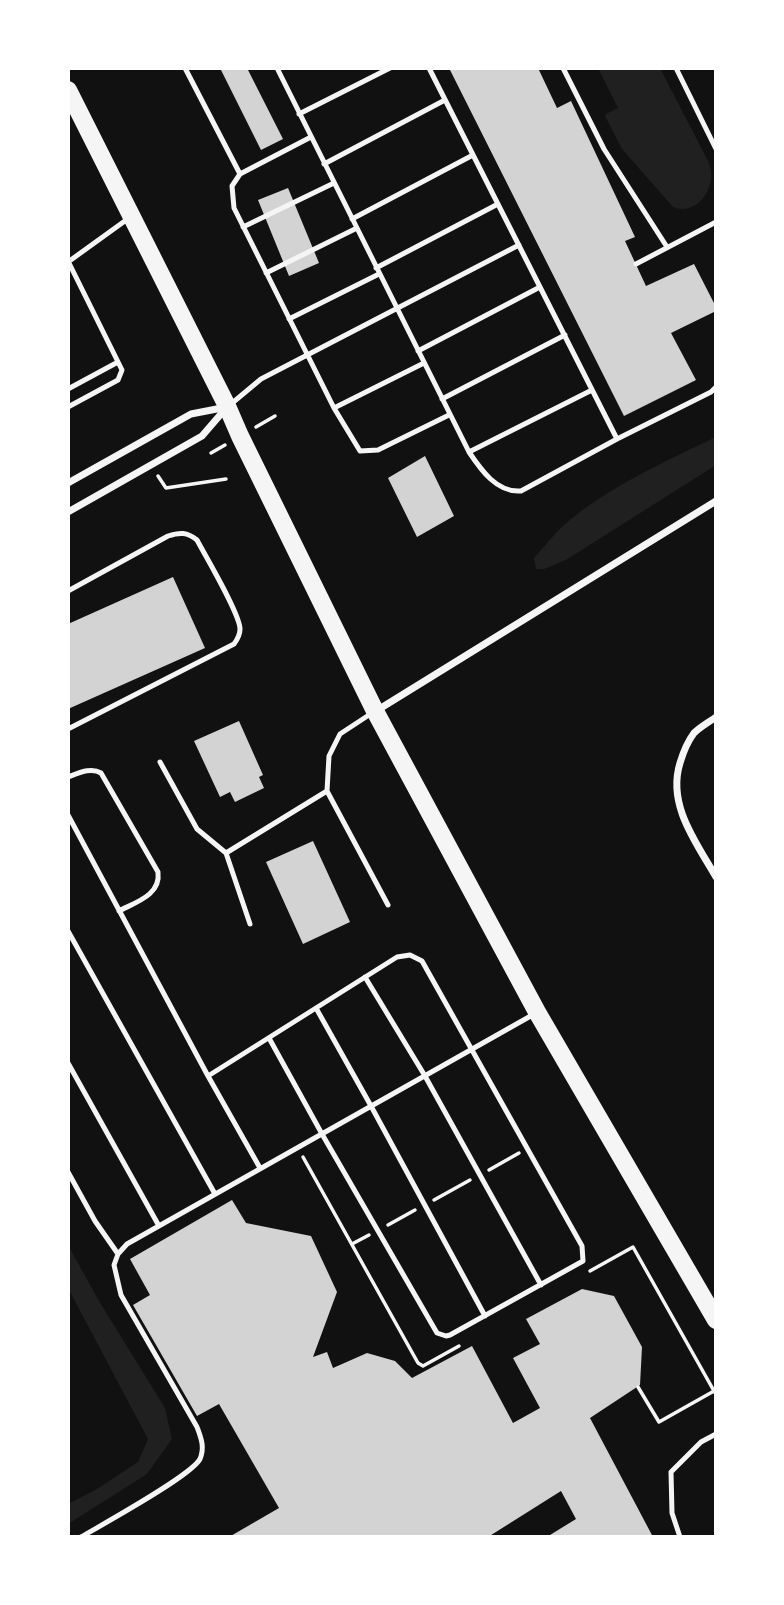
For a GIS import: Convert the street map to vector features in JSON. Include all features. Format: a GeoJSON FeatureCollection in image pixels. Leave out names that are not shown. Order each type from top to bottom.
{"type":"FeatureCollection","features":[{"type":"Feature","properties":{"kind":"main road"},"geometry":{"type":"LineString","coordinates":[[68,90],[228,406],[240,436],[375,711],[537,1012],[716,1320]]}},
{"type":"Feature","properties":{"kind":"street"},"geometry":{"type":"LineString","coordinates":[[68,483],[191,414],[228,406]]}},
{"type":"Feature","properties":{"kind":"street"},"geometry":{"type":"LineString","coordinates":[[68,512],[202,436],[228,406]]}},
{"type":"Feature","properties":{"kind":"street"},"geometry":{"type":"LineString","coordinates":[[375,711],[716,500]]}},
{"type":"Feature","properties":{"kind":"street"},"geometry":{"type":"LineString","coordinates":[[716,717],[694,733],[683,752],[677,772],[681,814],[716,877]]}},
{"type":"Feature","properties":{"kind":"lane"},"geometry":{"type":"LineString","coordinates":[[186,68],[240,174]]}},
{"type":"Feature","properties":{"kind":"lane"},"geometry":{"type":"LineString","coordinates":[[277,68],[468,452],[489,479],[512,492],[521,491],[716,387]]}},
{"type":"Feature","properties":{"kind":"lane"},"geometry":{"type":"LineString","coordinates":[[299,114],[390,68]]}},
{"type":"Feature","properties":{"kind":"lane"},"geometry":{"type":"LineString","coordinates":[[429,68],[617,439]]}},
{"type":"Feature","properties":{"kind":"lane"},"geometry":{"type":"LineString","coordinates":[[564,68],[604,149],[667,247]]}},
{"type":"Feature","properties":{"kind":"lane"},"geometry":{"type":"LineString","coordinates":[[676,68],[716,149]]}},
{"type":"Feature","properties":{"kind":"lane"},"geometry":{"type":"LineString","coordinates":[[324,164],[445,100]]}},
{"type":"Feature","properties":{"kind":"lane"},"geometry":{"type":"LineString","coordinates":[[311,136],[240,174],[232,186],[234,208],[243,227],[334,408],[359,450],[378,450],[449,415]]}},
{"type":"Feature","properties":{"kind":"lane"},"geometry":{"type":"LineString","coordinates":[[352,219],[473,155]]}},
{"type":"Feature","properties":{"kind":"lane"},"geometry":{"type":"LineString","coordinates":[[243,227],[334,183]]}},
{"type":"Feature","properties":{"kind":"lane"},"geometry":{"type":"LineString","coordinates":[[289,319],[498,204]]}},
{"type":"Feature","properties":{"kind":"lane"},"geometry":{"type":"LineString","coordinates":[[68,407],[118,380],[122,370],[68,262],[131,216]]}},
{"type":"Feature","properties":{"kind":"lane"},"geometry":{"type":"LineString","coordinates":[[636,264],[716,222]]}},
{"type":"Feature","properties":{"kind":"lane"},"geometry":{"type":"LineString","coordinates":[[266,273],[357,229]]}},
{"type":"Feature","properties":{"kind":"lane"},"geometry":{"type":"LineString","coordinates":[[228,406],[261,379],[519,245]]}},
{"type":"Feature","properties":{"kind":"lane"},"geometry":{"type":"LineString","coordinates":[[418,351],[540,287]]}},
{"type":"Feature","properties":{"kind":"lane"},"geometry":{"type":"LineString","coordinates":[[442,399],[565,335]]}},
{"type":"Feature","properties":{"kind":"lane"},"geometry":{"type":"LineString","coordinates":[[68,389],[118,362]]}},
{"type":"Feature","properties":{"kind":"lane"},"geometry":{"type":"LineString","coordinates":[[334,408],[424,363]]}},
{"type":"Feature","properties":{"kind":"lane"},"geometry":{"type":"LineString","coordinates":[[468,452],[592,390]]}},
{"type":"Feature","properties":{"kind":"lane"},"geometry":{"type":"LineString","coordinates":[[68,591],[168,536],[184,533],[197,540],[234,611],[240,630],[239,638],[234,644],[68,729]]}},
{"type":"Feature","properties":{"kind":"lane"},"geometry":{"type":"LineString","coordinates":[[375,711],[340,734],[329,756],[327,791],[388,905]]}},
{"type":"Feature","properties":{"kind":"lane"},"geometry":{"type":"LineString","coordinates":[[160,762],[197,829],[226,853],[250,924]]}},
{"type":"Feature","properties":{"kind":"lane"},"geometry":{"type":"LineString","coordinates":[[68,777],[90,770],[101,773],[158,872],[159,878],[150,894],[119,911]]}},
{"type":"Feature","properties":{"kind":"lane"},"geometry":{"type":"LineString","coordinates":[[226,853],[327,791]]}},
{"type":"Feature","properties":{"kind":"lane"},"geometry":{"type":"LineString","coordinates":[[68,816],[260,1168]]}},
{"type":"Feature","properties":{"kind":"lane"},"geometry":{"type":"LineString","coordinates":[[68,931],[215,1194]]}},
{"type":"Feature","properties":{"kind":"lane"},"geometry":{"type":"LineString","coordinates":[[208,1076],[397,957],[416,957],[422,961],[582,1246],[583,1261],[450,1335],[436,1333],[269,1038]]}},
{"type":"Feature","properties":{"kind":"lane"},"geometry":{"type":"LineString","coordinates":[[365,977],[425,1076],[541,1284]]}},
{"type":"Feature","properties":{"kind":"lane"},"geometry":{"type":"LineString","coordinates":[[316,1008],[485,1316]]}},
{"type":"Feature","properties":{"kind":"lane"},"geometry":{"type":"LineString","coordinates":[[85,1536],[184,1475],[199,1461],[202,1452],[202,1441],[197,1427],[121,1295],[114,1265],[118,1254],[127,1244],[537,1012]]}},
{"type":"Feature","properties":{"kind":"lane"},"geometry":{"type":"LineString","coordinates":[[68,1063],[159,1226]]}},
{"type":"Feature","properties":{"kind":"lane"},"geometry":{"type":"LineString","coordinates":[[68,1172],[95,1221],[118,1254]]}},
{"type":"Feature","properties":{"kind":"lane"},"geometry":{"type":"LineString","coordinates":[[680,1537],[672,1513],[671,1472],[701,1442],[716,1434]]}},
{"type":"Feature","properties":{"kind":"path"},"geometry":{"type":"LineString","coordinates":[[158,476],[166,488],[226,479]]}},
{"type":"Feature","properties":{"kind":"path"},"geometry":{"type":"LineString","coordinates":[[298,1147],[418,1363],[423,1366],[469,1339]]}},
{"type":"Feature","properties":{"kind":"path"},"geometry":{"type":"LineString","coordinates":[[352,1244],[527,1149]]}},
{"type":"Feature","properties":{"kind":"path"},"geometry":{"type":"LineString","coordinates":[[586,1273],[633,1247],[715,1393],[659,1422],[638,1387]]}},
{"type":"Feature","properties":{"kind":"shaded area"},"geometry":{"type":"Polygon","coordinates":[[[598,68],[660,68],[711,170],[706,194],[695,205],[681,209],[673,207],[622,149],[605,116],[618,108],[598,68]]]}},
{"type":"Feature","properties":{"kind":"shaded area"},"geometry":{"type":"Polygon","coordinates":[[[716,437],[716,465],[566,560],[544,569],[536,569],[534,558],[560,529],[598,499],[637,476],[716,437]]]}},
{"type":"Feature","properties":{"kind":"shaded area"},"geometry":{"type":"Polygon","coordinates":[[[68,1245],[165,1408],[172,1439],[147,1474],[68,1524],[68,1504],[138,1462],[148,1439],[68,1288],[68,1245]]]}},
{"type":"Feature","properties":{"kind":"building"},"geometry":{"type":"Polygon","coordinates":[[[220,68],[247,68],[283,139],[261,150],[220,68]]]}},
{"type":"Feature","properties":{"kind":"building"},"geometry":{"type":"Polygon","coordinates":[[[449,68],[538,68],[557,108],[571,101],[635,237],[625,241],[646,286],[694,264],[716,307],[716,311],[671,333],[696,380],[624,416],[449,68]]]}},
{"type":"Feature","properties":{"kind":"building"},"geometry":{"type":"Polygon","coordinates":[[[288,188],[319,263],[289,276],[258,200],[288,188]]]}},
{"type":"Feature","properties":{"kind":"building"},"geometry":{"type":"Polygon","coordinates":[[[425,456],[454,516],[417,537],[388,478],[425,456]]]}},
{"type":"Feature","properties":{"kind":"building"},"geometry":{"type":"Polygon","coordinates":[[[173,577],[205,648],[68,709],[68,624],[173,577]]]}},
{"type":"Feature","properties":{"kind":"building"},"geometry":{"type":"Polygon","coordinates":[[[239,721],[263,775],[259,777],[264,788],[235,802],[230,792],[220,797],[194,741],[239,721]]]}},
{"type":"Feature","properties":{"kind":"building"},"geometry":{"type":"Polygon","coordinates":[[[313,841],[350,922],[303,944],[266,862],[313,841]]]}},
{"type":"Feature","properties":{"kind":"building"},"geometry":{"type":"Polygon","coordinates":[[[232,1200],[246,1223],[311,1236],[337,1292],[313,1357],[327,1352],[333,1368],[367,1353],[395,1361],[412,1378],[472,1346],[513,1423],[540,1408],[513,1358],[540,1344],[526,1319],[582,1289],[614,1296],[642,1347],[640,1385],[590,1418],[653,1537],[552,1537],[550,1535],[576,1519],[561,1491],[488,1537],[229,1537],[279,1508],[219,1404],[197,1416],[133,1305],[150,1295],[130,1259],[232,1200]]]}}]}
